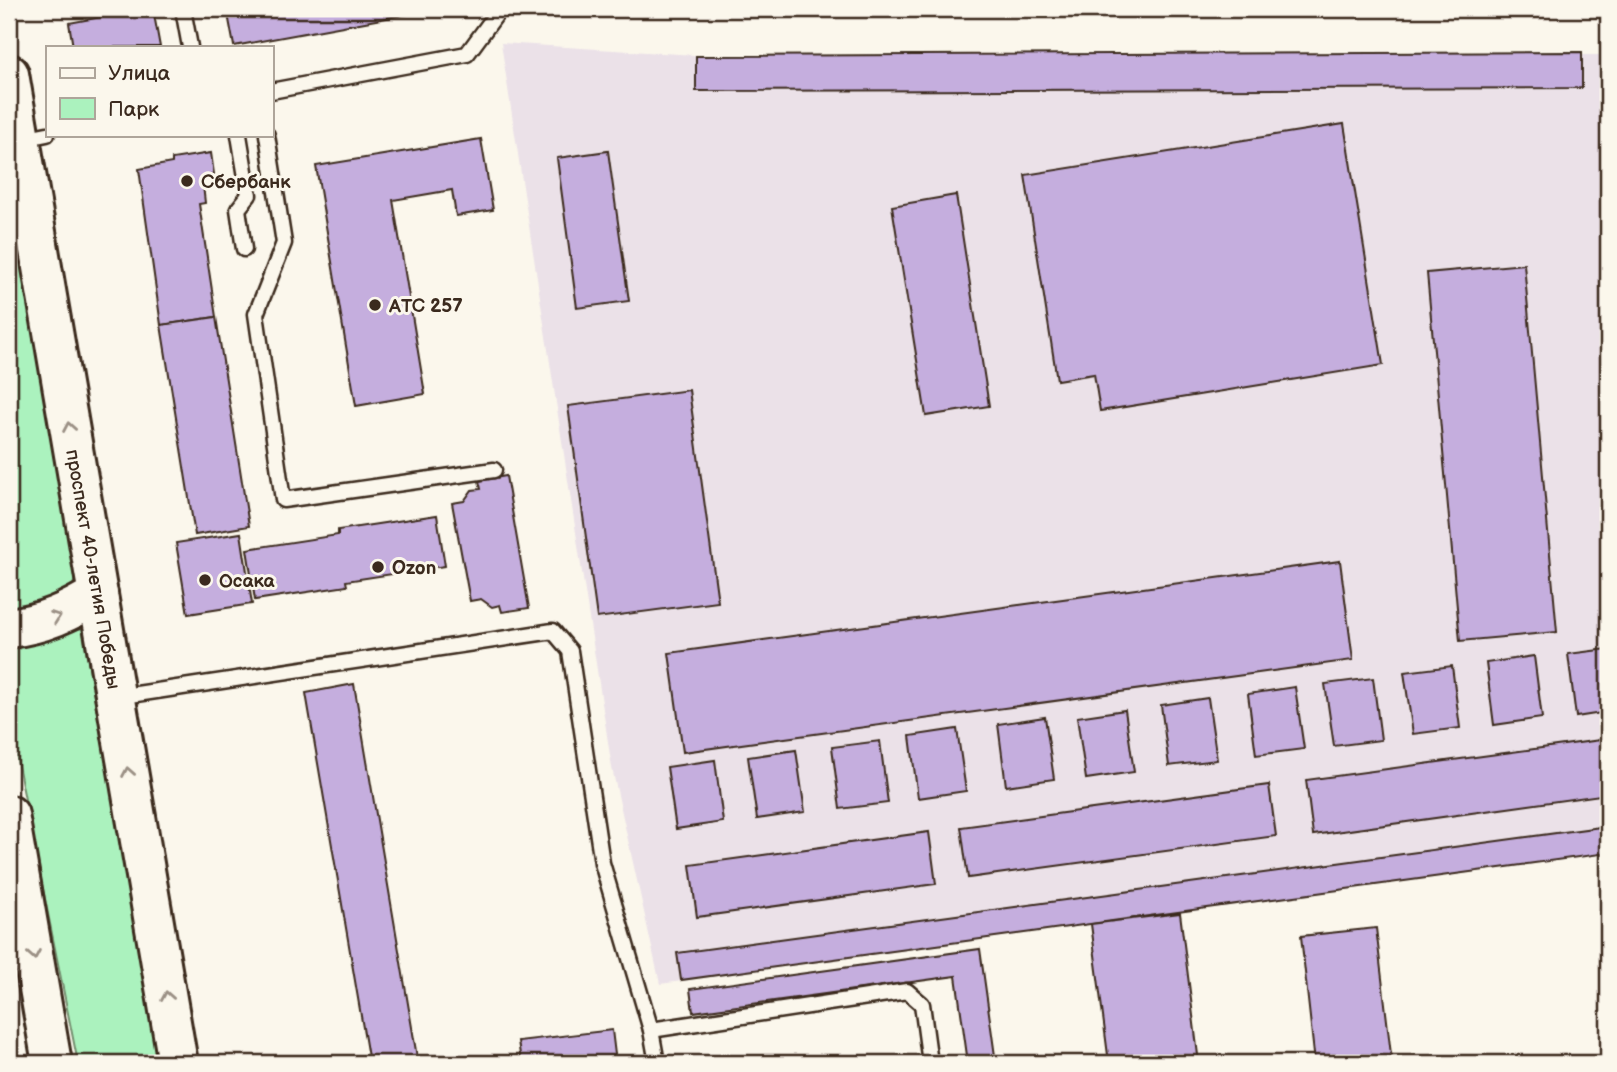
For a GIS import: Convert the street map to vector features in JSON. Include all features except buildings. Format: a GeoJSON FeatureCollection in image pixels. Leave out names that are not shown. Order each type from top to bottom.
{"type":"FeatureCollection","features":[{"type":"Feature","properties":{"kind":"main road","name":"проспект 40-летия Победы"},"geometry":{"type":"LineString","coordinates":[[9,74],[34,136],[98,594],[178,1063]]}},
{"type":"Feature","properties":{"kind":"main road"},"geometry":{"type":"LineString","coordinates":[[9,628],[35,624],[68,613],[98,594]]}},
{"type":"Feature","properties":{"kind":"main road"},"geometry":{"type":"LineString","coordinates":[[9,816],[52,1063]]}},
{"type":"Feature","properties":{"kind":"lane"},"geometry":{"type":"LineString","coordinates":[[183,9],[190,46]]}},
{"type":"Feature","properties":{"kind":"lane"},"geometry":{"type":"LineString","coordinates":[[273,91],[467,54],[500,9]]}},
{"type":"Feature","properties":{"kind":"lane"},"geometry":{"type":"LineString","coordinates":[[239,136],[249,195],[238,209],[244,249]]}},
{"type":"Feature","properties":{"kind":"lane"},"geometry":{"type":"LineString","coordinates":[[267,136],[284,243],[256,314],[283,500],[494,470]]}},
{"type":"Feature","properties":{"kind":"lane"},"geometry":{"type":"LineString","coordinates":[[116,697],[553,631],[570,651],[602,863],[651,1030],[657,1063]]}},
{"type":"Feature","properties":{"kind":"lane"},"geometry":{"type":"LineString","coordinates":[[651,1030],[907,990],[922,1004],[930,1063]]}},
{"type":"Feature","properties":{"kind":"shaded area"},"geometry":{"type":"Polygon","coordinates":[[[501,43],[695,55],[1608,55],[1608,854],[660,984],[612,768],[501,43]]]}},
{"type":"Feature","properties":{"kind":"green space"},"geometry":{"type":"Polygon","coordinates":[[[9,188],[75,578],[70,597],[9,616],[9,188]]]}},
{"type":"Feature","properties":{"kind":"green space"},"geometry":{"type":"Polygon","coordinates":[[[82,628],[160,1063],[78,1063],[9,720],[9,641],[82,628]]]}},
{"type":"Feature","properties":{"kind":"place","name":"Сбербанк"},"geometry":{"type":"Point","coordinates":[187,181]}},
{"type":"Feature","properties":{"kind":"place","name":"АТС 257"},"geometry":{"type":"Point","coordinates":[375,305]}},
{"type":"Feature","properties":{"kind":"place","name":"Ozon"},"geometry":{"type":"Point","coordinates":[378,567]}},
{"type":"Feature","properties":{"kind":"place","name":"Осака"},"geometry":{"type":"Point","coordinates":[205,580]}}]}
